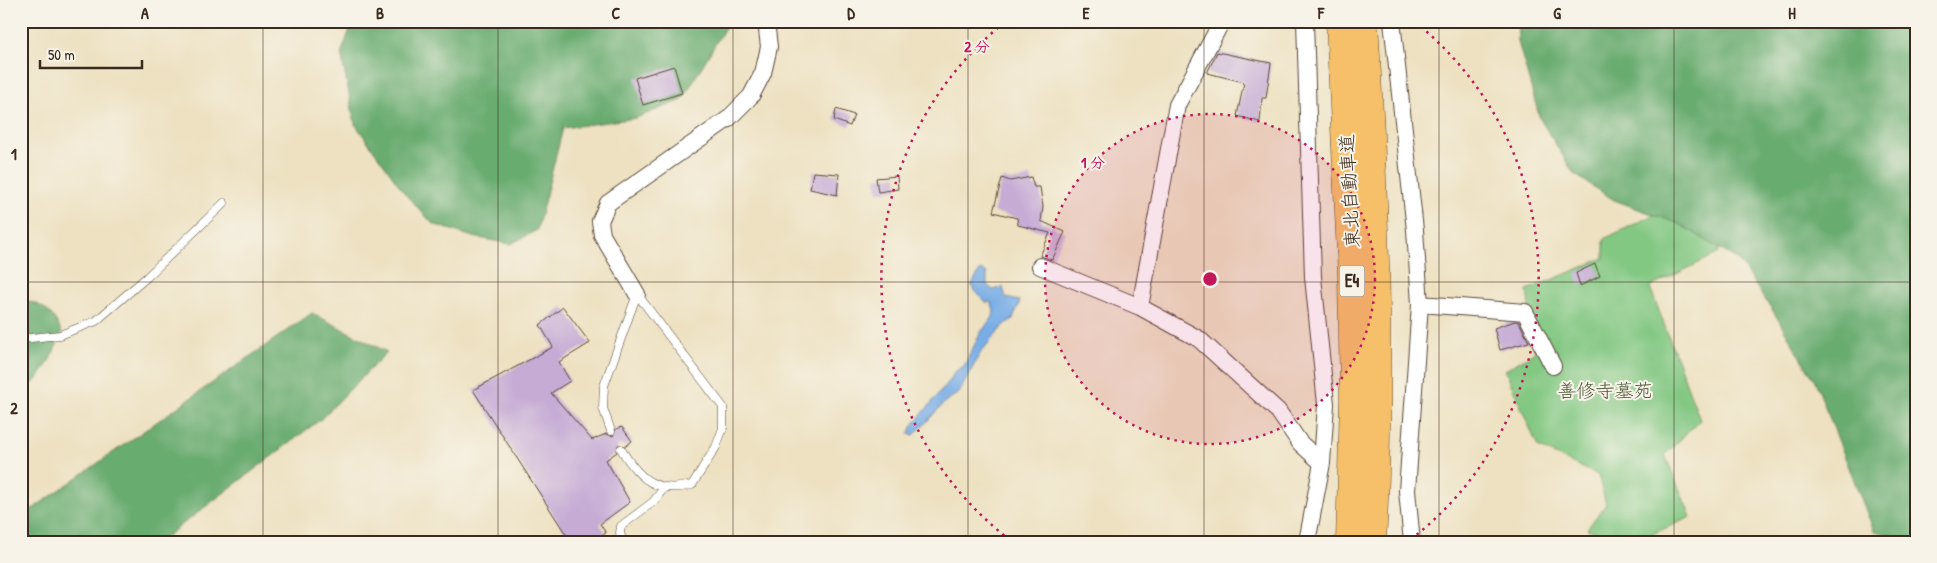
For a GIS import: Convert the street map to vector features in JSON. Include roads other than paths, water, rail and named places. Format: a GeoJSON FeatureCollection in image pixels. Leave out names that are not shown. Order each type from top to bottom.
{"type":"FeatureCollection","features":[{"type":"Feature","properties":{"kind":"highway","name":"東北自動車道"},"geometry":{"type":"LineString","coordinates":[[1340,21],[1352,257],[1353,476],[1350,542]]}},
{"type":"Feature","properties":{"kind":"highway","name":"東北自動車道"},"geometry":{"type":"LineString","coordinates":[[1364,21],[1376,274],[1376,424],[1372,542]]}},
{"type":"Feature","properties":{"kind":"highway"},"geometry":{"type":"LineString","coordinates":[[1337,542],[1338,523],[1353,476]]}},
{"type":"Feature","properties":{"kind":"street"},"geometry":{"type":"LineString","coordinates":[[637,294],[602,235],[600,221],[608,204],[728,119],[751,96],[763,73],[769,47],[766,21]]}},
{"type":"Feature","properties":{"kind":"street"},"geometry":{"type":"LineString","coordinates":[[1140,308],[1177,105],[1222,21]]}},
{"type":"Feature","properties":{"kind":"street"},"geometry":{"type":"LineString","coordinates":[[1305,21],[1313,277],[1326,404],[1322,463],[1307,542]]}},
{"type":"Feature","properties":{"kind":"street"},"geometry":{"type":"LineString","coordinates":[[1392,21],[1415,230],[1420,304],[1407,491],[1412,542]]}},
{"type":"Feature","properties":{"kind":"street"},"geometry":{"type":"LineString","coordinates":[[1040,266],[1140,308],[1198,339],[1278,410],[1300,443],[1322,463]]}},
{"type":"Feature","properties":{"kind":"street"},"geometry":{"type":"LineString","coordinates":[[1420,304],[1525,312],[1554,366]]}},
{"type":"Feature","properties":{"kind":"lane"},"geometry":{"type":"LineString","coordinates":[[21,339],[60,335],[96,321],[142,282],[224,202]]}},
{"type":"Feature","properties":{"kind":"lane"},"geometry":{"type":"LineString","coordinates":[[611,432],[603,408],[604,386],[637,294]]}},
{"type":"Feature","properties":{"kind":"lane"},"geometry":{"type":"LineString","coordinates":[[621,449],[644,480],[675,490],[692,485],[716,447],[723,428],[722,407],[637,294]]}},
{"type":"Feature","properties":{"kind":"lane"},"geometry":{"type":"LineString","coordinates":[[623,542],[620,533],[621,526],[653,502],[664,488]]}},
{"type":"Feature","properties":{"kind":"lane"},"geometry":{"type":"LineString","coordinates":[[319,542],[339,542]]}},
{"type":"Feature","properties":{"kind":"water"},"geometry":{"type":"Polygon","coordinates":[[[980,270],[987,273],[987,285],[993,290],[1003,287],[1006,298],[1020,301],[1013,319],[1003,326],[981,352],[959,393],[947,400],[914,435],[909,434],[913,425],[951,379],[954,372],[964,366],[981,332],[993,317],[994,310],[991,302],[985,302],[971,286],[980,270]]]}},
{"type":"Feature","properties":{"kind":"park label","name":"善修寺墓苑"},"geometry":{"type":"Point","coordinates":[1605,390]}}]}
